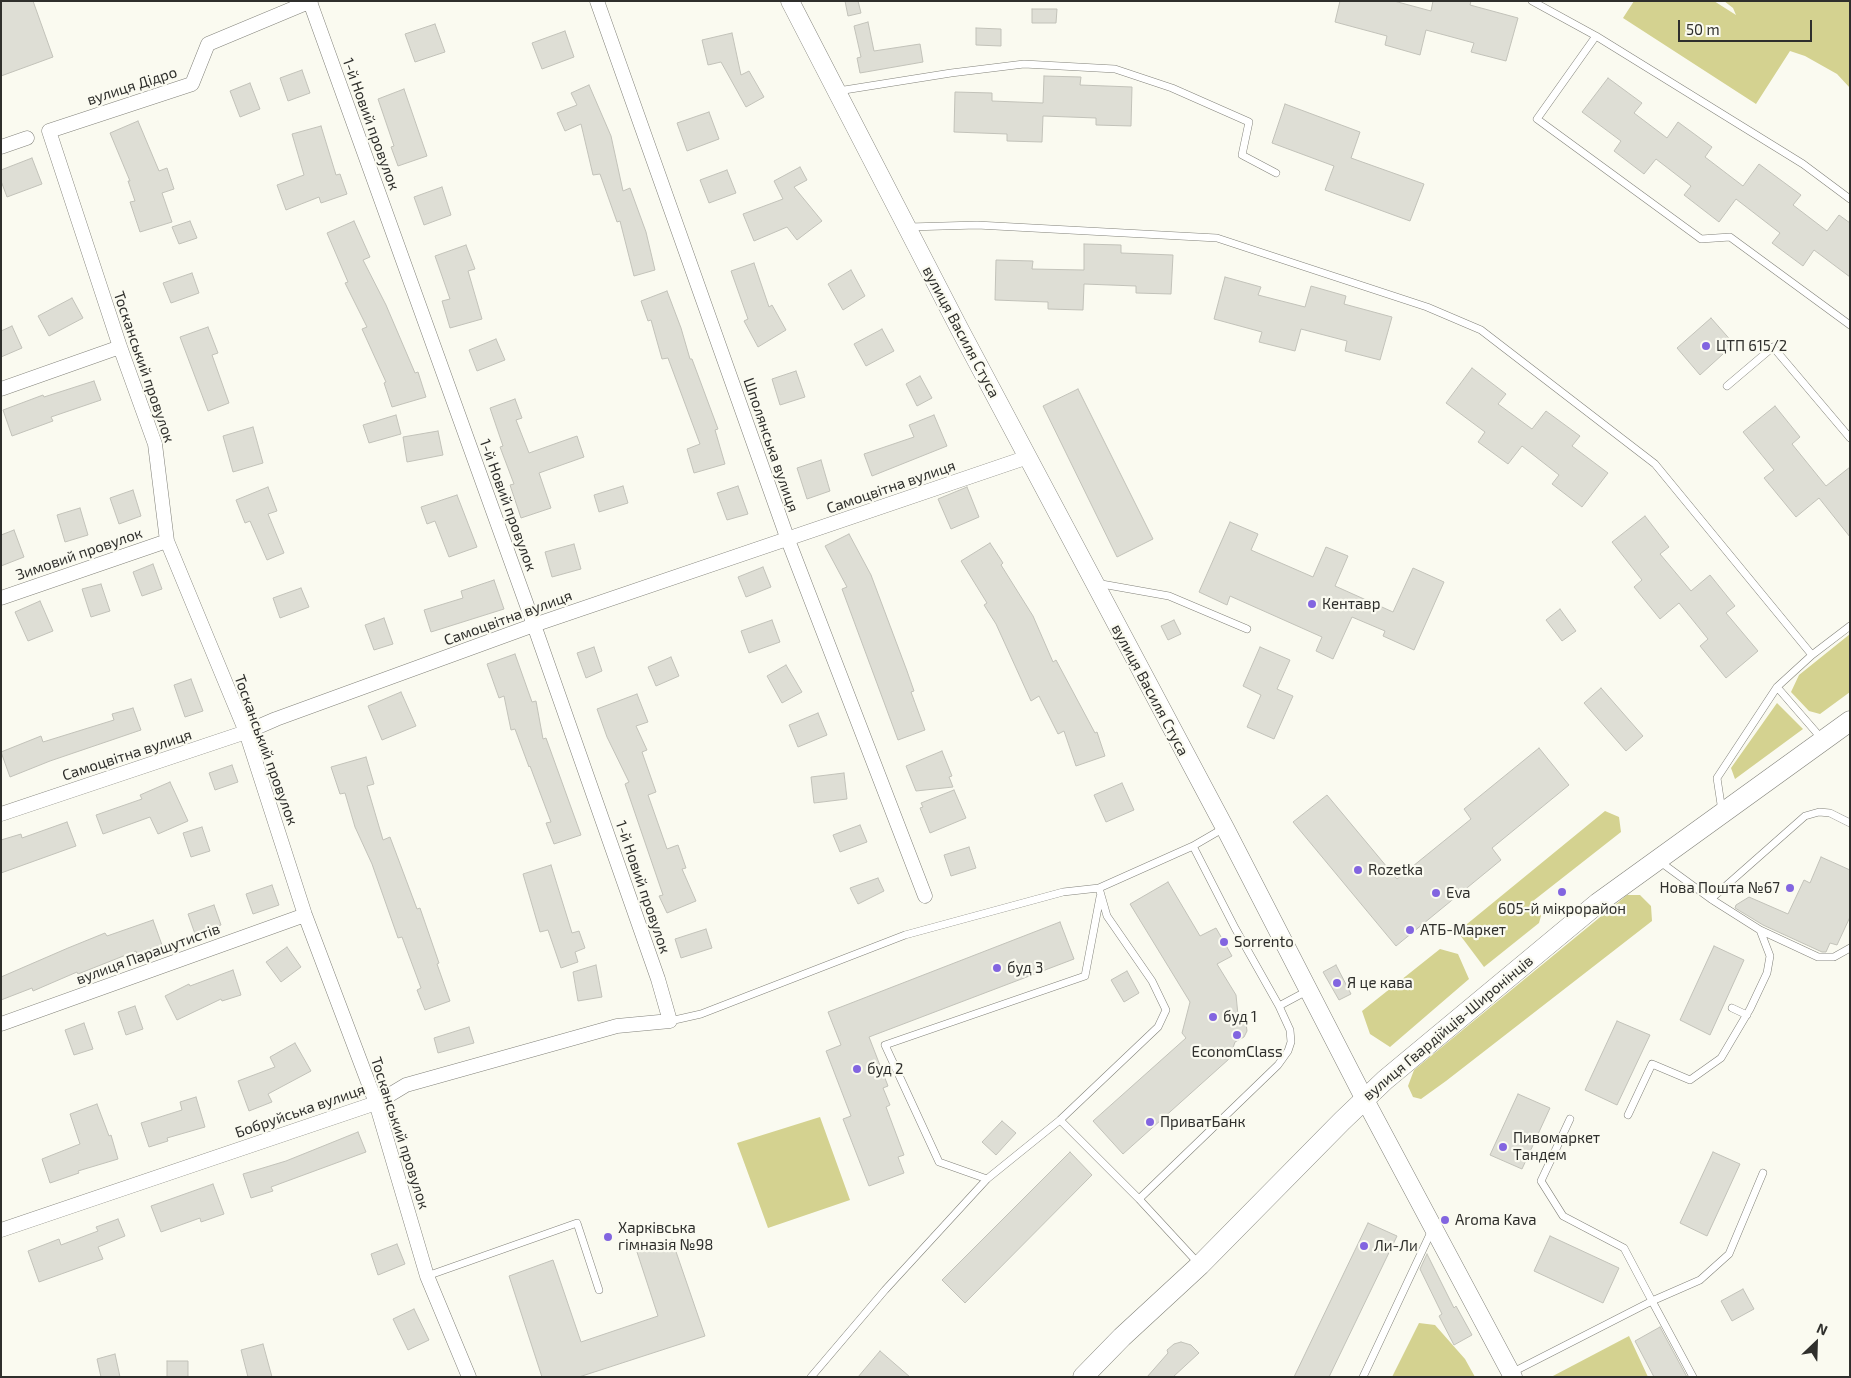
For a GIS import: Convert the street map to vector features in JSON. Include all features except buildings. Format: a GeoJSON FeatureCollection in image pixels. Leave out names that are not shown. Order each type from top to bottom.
{"type":"FeatureCollection","features":[{"type":"Feature","properties":{"kind":"main road","name":"вулиця Гвардійців-Широнінців"},"geometry":{"type":"LineString","coordinates":[[1083,1377],[1122,1337],[1200,1265],[1364,1098],[1583,915],[1850,721]]}},
{"type":"Feature","properties":{"kind":"street","name":"Шполянська вулиця"},"geometry":{"type":"LineString","coordinates":[[597,1],[788,540],[925,896]]}},
{"type":"Feature","properties":{"kind":"street","name":"вулиця Василя Стуса"},"geometry":{"type":"LineString","coordinates":[[790,1],[906,227],[1225,828],[1364,1098],[1512,1375]]}},
{"type":"Feature","properties":{"kind":"street","name":"вулиця Дідро"},"geometry":{"type":"LineString","coordinates":[[49,131],[192,84],[208,44],[305,2]]}},
{"type":"Feature","properties":{"kind":"street","name":"1-й Новий провулок"},"geometry":{"type":"LineString","coordinates":[[305,2],[534,625],[658,979],[670,1021]]}},
{"type":"Feature","properties":{"kind":"street","name":"Тосканський провулок"},"geometry":{"type":"LineString","coordinates":[[49,131],[120,347],[156,444],[167,541],[246,732],[305,914],[376,1103],[427,1276],[469,1377]]}},
{"type":"Feature","properties":{"kind":"street"},"geometry":{"type":"LineString","coordinates":[[1,147],[27,138]]}},
{"type":"Feature","properties":{"kind":"street"},"geometry":{"type":"LineString","coordinates":[[1,389],[120,347]]}},
{"type":"Feature","properties":{"kind":"street","name":"Самоцвітна вулиця"},"geometry":{"type":"LineString","coordinates":[[1,814],[246,732],[276,719],[534,625],[1028,457]]}},
{"type":"Feature","properties":{"kind":"street","name":"Зимовий провулок"},"geometry":{"type":"LineString","coordinates":[[1,598],[167,541]]}},
{"type":"Feature","properties":{"kind":"street","name":"вулиця Парашутистів"},"geometry":{"type":"LineString","coordinates":[[1,1024],[305,914]]}},
{"type":"Feature","properties":{"kind":"street","name":"Бобруйська вулиця"},"geometry":{"type":"LineString","coordinates":[[1,1230],[376,1103],[406,1085],[425,1079],[617,1026],[670,1021]]}},
{"type":"Feature","properties":{"kind":"lane"},"geometry":{"type":"LineString","coordinates":[[1532,1],[1596,36],[1804,164],[1850,199]]}},
{"type":"Feature","properties":{"kind":"lane"},"geometry":{"type":"LineString","coordinates":[[1596,36],[1537,119],[1701,239],[1730,237],[1850,325]]}},
{"type":"Feature","properties":{"kind":"lane"},"geometry":{"type":"LineString","coordinates":[[836,91],[1024,64],[1116,69],[1172,88],[1249,122],[1242,156],[1276,173]]}},
{"type":"Feature","properties":{"kind":"lane"},"geometry":{"type":"LineString","coordinates":[[906,227],[977,224],[1217,238],[1427,307],[1481,330],[1655,464],[1812,655]]}},
{"type":"Feature","properties":{"kind":"lane"},"geometry":{"type":"LineString","coordinates":[[1727,386],[1773,348],[1850,438]]}},
{"type":"Feature","properties":{"kind":"lane"},"geometry":{"type":"LineString","coordinates":[[1094,582],[1169,596],[1247,629]]}},
{"type":"Feature","properties":{"kind":"lane"},"geometry":{"type":"LineString","coordinates":[[1722,813],[1718,778],[1777,686],[1812,655],[1850,626]]}},
{"type":"Feature","properties":{"kind":"lane"},"geometry":{"type":"LineString","coordinates":[[1777,686],[1823,740]]}},
{"type":"Feature","properties":{"kind":"lane"},"geometry":{"type":"LineString","coordinates":[[1711,899],[1805,816],[1818,812],[1830,813],[1850,823]]}},
{"type":"Feature","properties":{"kind":"lane"},"geometry":{"type":"LineString","coordinates":[[670,1021],[702,1014],[905,935],[1063,892],[1100,891],[1193,846],[1225,828]]}},
{"type":"Feature","properties":{"kind":"lane"},"geometry":{"type":"LineString","coordinates":[[1139,1200],[1278,1064],[1288,1051],[1291,1042],[1290,1030],[1279,1006],[1235,928],[1193,846]]}},
{"type":"Feature","properties":{"kind":"lane"},"geometry":{"type":"LineString","coordinates":[[1658,860],[1711,899],[1760,930],[1818,957],[1834,957],[1850,948]]}},
{"type":"Feature","properties":{"kind":"lane"},"geometry":{"type":"LineString","coordinates":[[811,1377],[885,1290],[987,1179],[1060,1120],[1158,1027],[1166,1010],[1152,981],[1107,916],[1100,891]]}},
{"type":"Feature","properties":{"kind":"lane"},"geometry":{"type":"LineString","coordinates":[[987,1179],[939,1162],[885,1045],[1085,976],[1100,891]]}},
{"type":"Feature","properties":{"kind":"lane"},"geometry":{"type":"LineString","coordinates":[[1628,1115],[1652,1064],[1690,1080],[1721,1058],[1747,1015],[1767,973],[1770,956],[1760,930]]}},
{"type":"Feature","properties":{"kind":"lane"},"geometry":{"type":"LineString","coordinates":[[1279,1006],[1309,989]]}},
{"type":"Feature","properties":{"kind":"lane"},"geometry":{"type":"LineString","coordinates":[[1732,1008],[1747,1015]]}},
{"type":"Feature","properties":{"kind":"lane"},"geometry":{"type":"LineString","coordinates":[[1570,1118],[1541,1181],[1563,1216],[1624,1248],[1693,1377]]}},
{"type":"Feature","properties":{"kind":"lane"},"geometry":{"type":"LineString","coordinates":[[1060,1120],[1200,1265]]}},
{"type":"Feature","properties":{"kind":"lane"},"geometry":{"type":"LineString","coordinates":[[1512,1375],[1652,1301],[1700,1280],[1729,1254],[1763,1173]]}},
{"type":"Feature","properties":{"kind":"lane"},"geometry":{"type":"LineString","coordinates":[[427,1276],[577,1223],[599,1290]]}},
{"type":"Feature","properties":{"kind":"lane"},"geometry":{"type":"LineString","coordinates":[[1363,1377],[1434,1228]]}},
{"type":"Feature","properties":{"kind":"shaded area"},"geometry":{"type":"Polygon","coordinates":[[[1634,1],[1714,1],[1736,15],[1733,8],[1724,1],[1850,1],[1850,88],[1837,74],[1805,56],[1790,51],[1756,104],[1623,18],[1634,1]]]}},
{"type":"Feature","properties":{"kind":"shaded area"},"geometry":{"type":"Polygon","coordinates":[[[1850,634],[1850,692],[1820,714],[1809,711],[1791,692],[1799,675],[1850,634]]]}},
{"type":"Feature","properties":{"kind":"shaded area"},"geometry":{"type":"Polygon","coordinates":[[[1777,703],[1803,729],[1735,779],[1731,768],[1777,703]]]}},
{"type":"Feature","properties":{"kind":"shaded area"},"geometry":{"type":"Polygon","coordinates":[[[1605,811],[1619,817],[1621,832],[1533,901],[1541,916],[1539,923],[1484,967],[1460,935],[1467,924],[1605,811]]]}},
{"type":"Feature","properties":{"kind":"shaded area"},"geometry":{"type":"Polygon","coordinates":[[[1627,895],[1640,895],[1651,906],[1652,921],[1446,1081],[1421,1099],[1413,1097],[1408,1086],[1414,1070],[1627,895]]]}},
{"type":"Feature","properties":{"kind":"shaded area"},"geometry":{"type":"Polygon","coordinates":[[[1440,949],[1458,954],[1469,979],[1390,1047],[1370,1034],[1362,1011],[1440,949]]]}},
{"type":"Feature","properties":{"kind":"shaded area"},"geometry":{"type":"Polygon","coordinates":[[[820,1117],[850,1200],[768,1228],[737,1143],[820,1117]]]}},
{"type":"Feature","properties":{"kind":"shaded area"},"geometry":{"type":"Polygon","coordinates":[[[1419,1323],[1435,1325],[1465,1359],[1475,1377],[1392,1377],[1419,1323]]]}},
{"type":"Feature","properties":{"kind":"shaded area"},"geometry":{"type":"Polygon","coordinates":[[[1629,1336],[1648,1377],[1551,1377],[1629,1336]]]}},
{"type":"Feature","properties":{"kind":"place","name":"ЦТП 615/2"},"geometry":{"type":"Point","coordinates":[1706,346]}},
{"type":"Feature","properties":{"kind":"place","name":"Кентавр"},"geometry":{"type":"Point","coordinates":[1312,604]}},
{"type":"Feature","properties":{"kind":"place","name":"Rozetka"},"geometry":{"type":"Point","coordinates":[1358,870]}},
{"type":"Feature","properties":{"kind":"place","name":"Нова Пошта №67"},"geometry":{"type":"Point","coordinates":[1790,888]}},
{"type":"Feature","properties":{"kind":"place","name":"605-й мікрорайон"},"geometry":{"type":"Point","coordinates":[1562,892]}},
{"type":"Feature","properties":{"kind":"place","name":"Eva"},"geometry":{"type":"Point","coordinates":[1436,893]}},
{"type":"Feature","properties":{"kind":"place","name":"АТБ-Маркет"},"geometry":{"type":"Point","coordinates":[1410,930]}},
{"type":"Feature","properties":{"kind":"place","name":"Sorrento"},"geometry":{"type":"Point","coordinates":[1224,942]}},
{"type":"Feature","properties":{"kind":"place","name":"буд 3"},"geometry":{"type":"Point","coordinates":[997,968]}},
{"type":"Feature","properties":{"kind":"place","name":"Я це кава"},"geometry":{"type":"Point","coordinates":[1337,983]}},
{"type":"Feature","properties":{"kind":"place","name":"буд 1"},"geometry":{"type":"Point","coordinates":[1213,1017]}},
{"type":"Feature","properties":{"kind":"place","name":"EconomClass"},"geometry":{"type":"Point","coordinates":[1237,1035]}},
{"type":"Feature","properties":{"kind":"place","name":"буд 2"},"geometry":{"type":"Point","coordinates":[857,1069]}},
{"type":"Feature","properties":{"kind":"place","name":"ПриватБанк"},"geometry":{"type":"Point","coordinates":[1150,1122]}},
{"type":"Feature","properties":{"kind":"place","name":"Пивомаркет Тандем"},"geometry":{"type":"Point","coordinates":[1503,1147]}},
{"type":"Feature","properties":{"kind":"place","name":"Aroma Kava"},"geometry":{"type":"Point","coordinates":[1445,1220]}},
{"type":"Feature","properties":{"kind":"place","name":"Харківська гімназія №98"},"geometry":{"type":"Point","coordinates":[608,1237]}},
{"type":"Feature","properties":{"kind":"place","name":"Ли-Ли"},"geometry":{"type":"Point","coordinates":[1364,1246]}}]}
